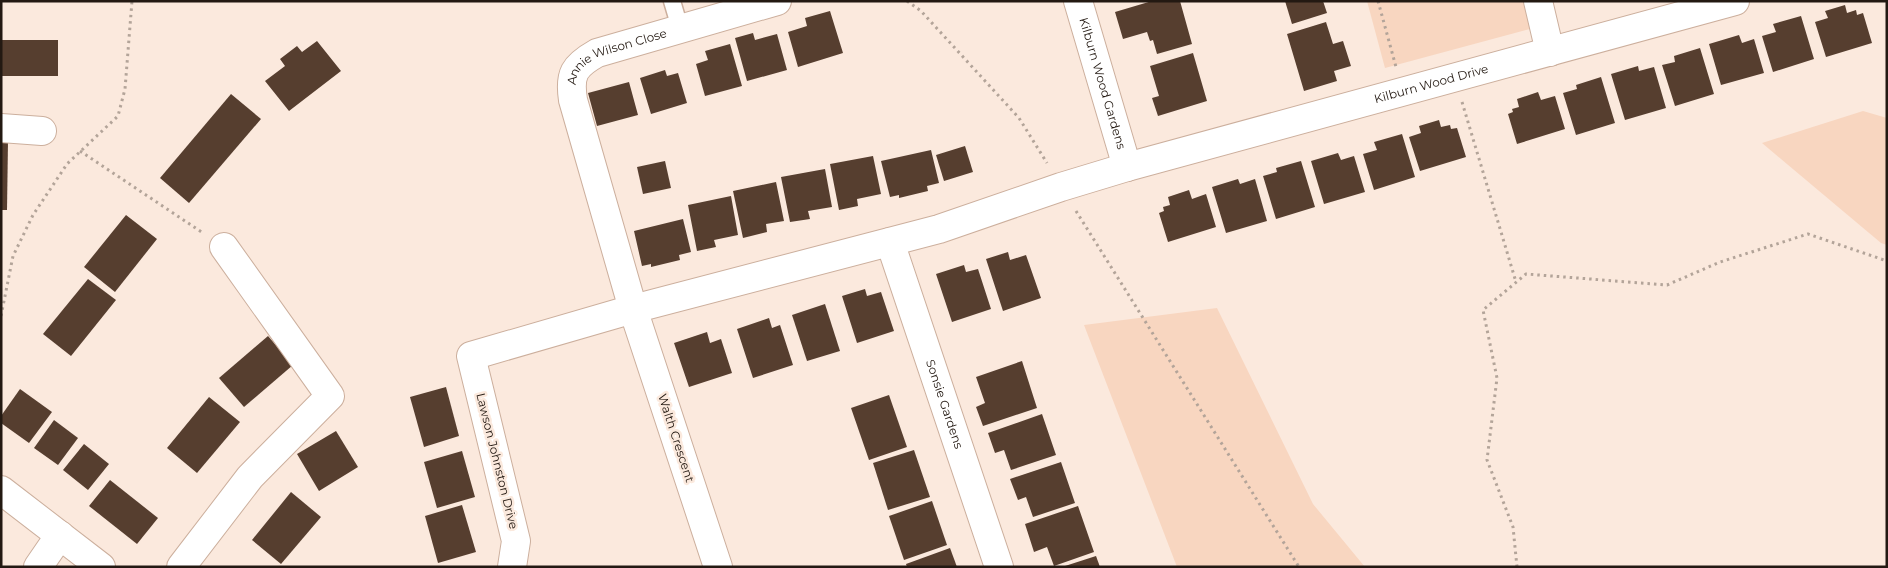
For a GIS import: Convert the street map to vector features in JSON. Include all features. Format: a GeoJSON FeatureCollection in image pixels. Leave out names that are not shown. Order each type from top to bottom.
{"type":"FeatureCollection","features":[{"type":"Feature","properties":{"kind":"street","name":"Annie Wilson Close"},"geometry":{"type":"LineString","coordinates":[[633,309],[573,100],[570,84],[574,71],[584,60],[597,53],[777,1]]}},
{"type":"Feature","properties":{"kind":"street","name":"Kilburn Wood Gardens"},"geometry":{"type":"LineString","coordinates":[[1078,1],[1127,167]]}},
{"type":"Feature","properties":{"kind":"street"},"geometry":{"type":"LineString","coordinates":[[1538,1],[1550,52]]}},
{"type":"Feature","properties":{"kind":"street","name":"Kilburn Wood Drive"},"geometry":{"type":"LineString","coordinates":[[470,356],[633,309],[938,229],[1061,186],[1127,167],[1735,1]]}},
{"type":"Feature","properties":{"kind":"street"},"geometry":{"type":"LineString","coordinates":[[1,128],[42,131]]}},
{"type":"Feature","properties":{"kind":"street","name":"Sonsie Gardens"},"geometry":{"type":"LineString","coordinates":[[890,242],[999,567]]}},
{"type":"Feature","properties":{"kind":"street"},"geometry":{"type":"LineString","coordinates":[[180,567],[250,477],[330,396],[224,247]]}},
{"type":"Feature","properties":{"kind":"street","name":"Walth Crescent"},"geometry":{"type":"LineString","coordinates":[[633,309],[718,567]]}},
{"type":"Feature","properties":{"kind":"street","name":"Lawson Johnston Drive"},"geometry":{"type":"LineString","coordinates":[[470,356],[516,541],[512,567]]}},
{"type":"Feature","properties":{"kind":"street"},"geometry":{"type":"LineString","coordinates":[[1,490],[101,567]]}},
{"type":"Feature","properties":{"kind":"street"},"geometry":{"type":"LineString","coordinates":[[38,567],[60,535]]}},
{"type":"Feature","properties":{"kind":"lane"},"geometry":{"type":"LineString","coordinates":[[672,1],[680,28]]}},
{"type":"Feature","properties":{"kind":"path"},"geometry":{"type":"LineString","coordinates":[[1,316],[12,256],[33,215],[67,164],[118,116],[125,88],[132,1]]}},
{"type":"Feature","properties":{"kind":"path"},"geometry":{"type":"LineString","coordinates":[[907,1],[921,11],[1019,118],[1299,567]]}},
{"type":"Feature","properties":{"kind":"path"},"geometry":{"type":"LineString","coordinates":[[1378,1],[1402,92]]}},
{"type":"Feature","properties":{"kind":"path"},"geometry":{"type":"LineString","coordinates":[[1455,78],[1516,282]]}},
{"type":"Feature","properties":{"kind":"path"},"geometry":{"type":"LineString","coordinates":[[80,151],[224,247]]}},
{"type":"Feature","properties":{"kind":"path"},"geometry":{"type":"LineString","coordinates":[[1517,567],[1513,527],[1487,460],[1497,378],[1484,310],[1516,282],[1526,274],[1667,285],[1720,262],[1808,234],[1887,261]]}},
{"type":"Feature","properties":{"kind":"shaded area"},"geometry":{"type":"Polygon","coordinates":[[[1367,1],[1523,1],[1530,29],[1385,68],[1367,1]]]}},
{"type":"Feature","properties":{"kind":"shaded area"},"geometry":{"type":"Polygon","coordinates":[[[1863,111],[1887,118],[1887,245],[1881,243],[1762,143],[1863,111]]]}},
{"type":"Feature","properties":{"kind":"shaded area"},"geometry":{"type":"Polygon","coordinates":[[[1217,308],[1313,504],[1365,567],[1177,567],[1084,325],[1217,308]]]}},
{"type":"Feature","properties":{"kind":"building"},"geometry":{"type":"Polygon","coordinates":[[[1152,1],[1180,1],[1192,44],[1157,54],[1153,40],[1150,41],[1147,32],[1123,39],[1115,12],[1152,1]]]}},
{"type":"Feature","properties":{"kind":"building"},"geometry":{"type":"Polygon","coordinates":[[[1285,1],[1323,1],[1327,13],[1292,24],[1285,1]]]}},
{"type":"Feature","properties":{"kind":"building"},"geometry":{"type":"Polygon","coordinates":[[[1845,5],[1847,13],[1856,10],[1857,15],[1863,13],[1872,43],[1826,57],[1815,22],[1828,18],[1825,11],[1845,5]]]}},
{"type":"Feature","properties":{"kind":"building"},"geometry":{"type":"Polygon","coordinates":[[[830,11],[843,53],[798,67],[788,32],[807,26],[805,18],[830,11]]]}},
{"type":"Feature","properties":{"kind":"building"},"geometry":{"type":"Polygon","coordinates":[[[1801,16],[1814,59],[1773,72],[1762,36],[1776,32],[1773,24],[1801,16]]]}},
{"type":"Feature","properties":{"kind":"building"},"geometry":{"type":"Polygon","coordinates":[[[1326,22],[1333,44],[1343,41],[1351,66],[1334,71],[1337,81],[1304,91],[1287,34],[1326,22]]]}},
{"type":"Feature","properties":{"kind":"building"},"geometry":{"type":"Polygon","coordinates":[[[753,33],[755,40],[777,34],[787,70],[747,81],[735,38],[753,33]]]}},
{"type":"Feature","properties":{"kind":"building"},"geometry":{"type":"Polygon","coordinates":[[[1739,35],[1742,43],[1754,39],[1764,73],[1721,85],[1709,44],[1739,35]]]}},
{"type":"Feature","properties":{"kind":"building"},"geometry":{"type":"Polygon","coordinates":[[[1,40],[58,40],[58,76],[1,76],[1,40]]]}},
{"type":"Feature","properties":{"kind":"building"},"geometry":{"type":"Polygon","coordinates":[[[317,41],[341,71],[289,111],[265,81],[285,66],[280,59],[297,46],[302,52],[317,41]]]}},
{"type":"Feature","properties":{"kind":"building"},"geometry":{"type":"Polygon","coordinates":[[[730,44],[742,86],[705,96],[696,64],[708,60],[705,51],[730,44]]]}},
{"type":"Feature","properties":{"kind":"building"},"geometry":{"type":"Polygon","coordinates":[[[1700,48],[1714,94],[1675,106],[1662,65],[1675,62],[1674,56],[1700,48]]]}},
{"type":"Feature","properties":{"kind":"building"},"geometry":{"type":"Polygon","coordinates":[[[1193,53],[1207,101],[1158,116],[1152,98],[1159,96],[1150,66],[1193,53]]]}},
{"type":"Feature","properties":{"kind":"building"},"geometry":{"type":"Polygon","coordinates":[[[1638,66],[1639,71],[1654,67],[1666,108],[1625,120],[1611,74],[1638,66]]]}},
{"type":"Feature","properties":{"kind":"building"},"geometry":{"type":"Polygon","coordinates":[[[665,70],[667,76],[678,73],[687,103],[651,114],[640,78],[665,70]]]}},
{"type":"Feature","properties":{"kind":"building"},"geometry":{"type":"Polygon","coordinates":[[[1601,77],[1615,123],[1576,135],[1563,93],[1577,89],[1576,85],[1601,77]]]}},
{"type":"Feature","properties":{"kind":"building"},"geometry":{"type":"Polygon","coordinates":[[[629,82],[638,115],[597,126],[588,93],[629,82]]]}},
{"type":"Feature","properties":{"kind":"building"},"geometry":{"type":"Polygon","coordinates":[[[1538,92],[1541,100],[1555,96],[1565,129],[1517,144],[1508,114],[1513,112],[1512,109],[1519,107],[1517,99],[1538,92]]]}},
{"type":"Feature","properties":{"kind":"building"},"geometry":{"type":"Polygon","coordinates":[[[231,94],[261,119],[189,203],[160,178],[231,94]]]}},
{"type":"Feature","properties":{"kind":"building"},"geometry":{"type":"Polygon","coordinates":[[[1439,120],[1441,127],[1450,125],[1451,129],[1457,128],[1466,157],[1420,171],[1409,137],[1421,133],[1419,126],[1439,120]]]}},
{"type":"Feature","properties":{"kind":"building"},"geometry":{"type":"Polygon","coordinates":[[[1402,134],[1415,177],[1374,190],[1363,154],[1377,150],[1374,142],[1402,134]]]}},
{"type":"Feature","properties":{"kind":"building"},"geometry":{"type":"Polygon","coordinates":[[[1,141],[8,141],[7,210],[1,210],[1,141]]]}},
{"type":"Feature","properties":{"kind":"building"},"geometry":{"type":"Polygon","coordinates":[[[965,146],[973,172],[944,181],[936,155],[965,146]]]}},
{"type":"Feature","properties":{"kind":"building"},"geometry":{"type":"Polygon","coordinates":[[[931,150],[939,183],[927,186],[928,191],[899,198],[899,195],[890,197],[881,161],[931,150]]]}},
{"type":"Feature","properties":{"kind":"building"},"geometry":{"type":"Polygon","coordinates":[[[1338,153],[1341,160],[1354,156],[1365,192],[1324,204],[1311,161],[1338,153]]]}},
{"type":"Feature","properties":{"kind":"building"},"geometry":{"type":"Polygon","coordinates":[[[873,156],[881,194],[857,199],[858,206],[839,210],[830,164],[873,156]]]}},
{"type":"Feature","properties":{"kind":"building"},"geometry":{"type":"Polygon","coordinates":[[[665,161],[671,188],[643,194],[637,167],[665,161]]]}},
{"type":"Feature","properties":{"kind":"building"},"geometry":{"type":"Polygon","coordinates":[[[1301,161],[1315,207],[1276,219],[1263,176],[1277,172],[1276,168],[1301,161]]]}},
{"type":"Feature","properties":{"kind":"building"},"geometry":{"type":"Polygon","coordinates":[[[825,169],[832,207],[808,211],[810,219],[790,222],[781,177],[825,169]]]}},
{"type":"Feature","properties":{"kind":"building"},"geometry":{"type":"Polygon","coordinates":[[[1238,179],[1240,184],[1255,179],[1267,221],[1226,233],[1212,187],[1238,179]]]}},
{"type":"Feature","properties":{"kind":"building"},"geometry":{"type":"Polygon","coordinates":[[[776,182],[784,221],[766,224],[767,232],[743,238],[733,191],[776,182]]]}},
{"type":"Feature","properties":{"kind":"building"},"geometry":{"type":"Polygon","coordinates":[[[1189,190],[1192,199],[1206,194],[1216,227],[1168,242],[1159,213],[1164,211],[1163,207],[1170,205],[1168,197],[1189,190]]]}},
{"type":"Feature","properties":{"kind":"building"},"geometry":{"type":"Polygon","coordinates":[[[731,196],[738,235],[714,240],[716,247],[697,251],[688,205],[731,196]]]}},
{"type":"Feature","properties":{"kind":"building"},"geometry":{"type":"Polygon","coordinates":[[[126,215],[157,239],[115,292],[84,267],[126,215]]]}},
{"type":"Feature","properties":{"kind":"building"},"geometry":{"type":"Polygon","coordinates":[[[683,219],[691,252],[679,255],[680,260],[651,267],[651,264],[642,266],[634,231],[683,219]]]}},
{"type":"Feature","properties":{"kind":"building"},"geometry":{"type":"Polygon","coordinates":[[[1008,252],[1010,260],[1026,255],[1041,298],[1003,311],[986,259],[1008,252]]]}},
{"type":"Feature","properties":{"kind":"building"},"geometry":{"type":"Polygon","coordinates":[[[964,265],[966,272],[978,269],[991,309],[952,322],[936,274],[964,265]]]}},
{"type":"Feature","properties":{"kind":"building"},"geometry":{"type":"Polygon","coordinates":[[[88,279],[116,300],[71,356],[43,334],[88,279]]]}},
{"type":"Feature","properties":{"kind":"building"},"geometry":{"type":"Polygon","coordinates":[[[865,289],[867,296],[881,292],[894,331],[857,343],[842,296],[865,289]]]}},
{"type":"Feature","properties":{"kind":"building"},"geometry":{"type":"Polygon","coordinates":[[[825,304],[840,351],[807,361],[792,315],[825,304]]]}},
{"type":"Feature","properties":{"kind":"building"},"geometry":{"type":"Polygon","coordinates":[[[769,318],[772,328],[780,325],[793,365],[753,378],[737,329],[769,318]]]}},
{"type":"Feature","properties":{"kind":"building"},"geometry":{"type":"Polygon","coordinates":[[[707,332],[710,343],[721,339],[732,373],[689,387],[674,343],[707,332]]]}},
{"type":"Feature","properties":{"kind":"building"},"geometry":{"type":"Polygon","coordinates":[[[268,336],[293,365],[244,407],[219,378],[268,336]]]}},
{"type":"Feature","properties":{"kind":"building"},"geometry":{"type":"Polygon","coordinates":[[[1022,361],[1037,408],[983,426],[976,407],[985,403],[976,377],[1022,361]]]}},
{"type":"Feature","properties":{"kind":"building"},"geometry":{"type":"Polygon","coordinates":[[[446,387],[459,436],[424,447],[410,397],[446,387]]]}},
{"type":"Feature","properties":{"kind":"building"},"geometry":{"type":"Polygon","coordinates":[[[20,389],[52,412],[29,443],[1,423],[1,416],[20,389]]]}},
{"type":"Feature","properties":{"kind":"building"},"geometry":{"type":"Polygon","coordinates":[[[889,395],[907,447],[869,460],[851,408],[889,395]]]}},
{"type":"Feature","properties":{"kind":"building"},"geometry":{"type":"Polygon","coordinates":[[[209,397],[240,422],[197,473],[167,448],[209,397]]]}},
{"type":"Feature","properties":{"kind":"building"},"geometry":{"type":"Polygon","coordinates":[[[1042,414],[1056,455],[1011,470],[1004,450],[995,453],[988,433],[1042,414]]]}},
{"type":"Feature","properties":{"kind":"building"},"geometry":{"type":"Polygon","coordinates":[[[54,420],[78,438],[58,465],[34,448],[54,420]]]}},
{"type":"Feature","properties":{"kind":"building"},"geometry":{"type":"Polygon","coordinates":[[[336,431],[358,467],[319,491],[297,454],[336,431]]]}},
{"type":"Feature","properties":{"kind":"building"},"geometry":{"type":"Polygon","coordinates":[[[84,444],[109,464],[88,490],[63,470],[84,444]]]}},
{"type":"Feature","properties":{"kind":"building"},"geometry":{"type":"Polygon","coordinates":[[[914,450],[930,497],[888,510],[873,463],[914,450]]]}},
{"type":"Feature","properties":{"kind":"building"},"geometry":{"type":"Polygon","coordinates":[[[462,451],[475,497],[437,508],[424,462],[462,451]]]}},
{"type":"Feature","properties":{"kind":"building"},"geometry":{"type":"Polygon","coordinates":[[[1061,462],[1075,503],[1033,517],[1026,497],[1018,500],[1010,479],[1061,462]]]}},
{"type":"Feature","properties":{"kind":"building"},"geometry":{"type":"Polygon","coordinates":[[[110,480],[158,518],[137,544],[89,506],[110,480]]]}},
{"type":"Feature","properties":{"kind":"building"},"geometry":{"type":"Polygon","coordinates":[[[291,492],[321,517],[281,564],[252,540],[291,492]]]}},
{"type":"Feature","properties":{"kind":"building"},"geometry":{"type":"Polygon","coordinates":[[[932,501],[947,545],[904,560],[889,516],[932,501]]]}},
{"type":"Feature","properties":{"kind":"building"},"geometry":{"type":"Polygon","coordinates":[[[462,505],[476,552],[438,563],[425,516],[462,505]]]}},
{"type":"Feature","properties":{"kind":"building"},"geometry":{"type":"Polygon","coordinates":[[[1078,506],[1094,552],[1054,566],[1047,547],[1034,552],[1025,524],[1078,506]]]}},
{"type":"Feature","properties":{"kind":"building"},"geometry":{"type":"Polygon","coordinates":[[[950,548],[957,567],[907,567],[906,564],[950,548]]]}},
{"type":"Feature","properties":{"kind":"building"},"geometry":{"type":"Polygon","coordinates":[[[1096,556],[1100,567],[1065,567],[1065,566],[1096,556]]]}}]}
